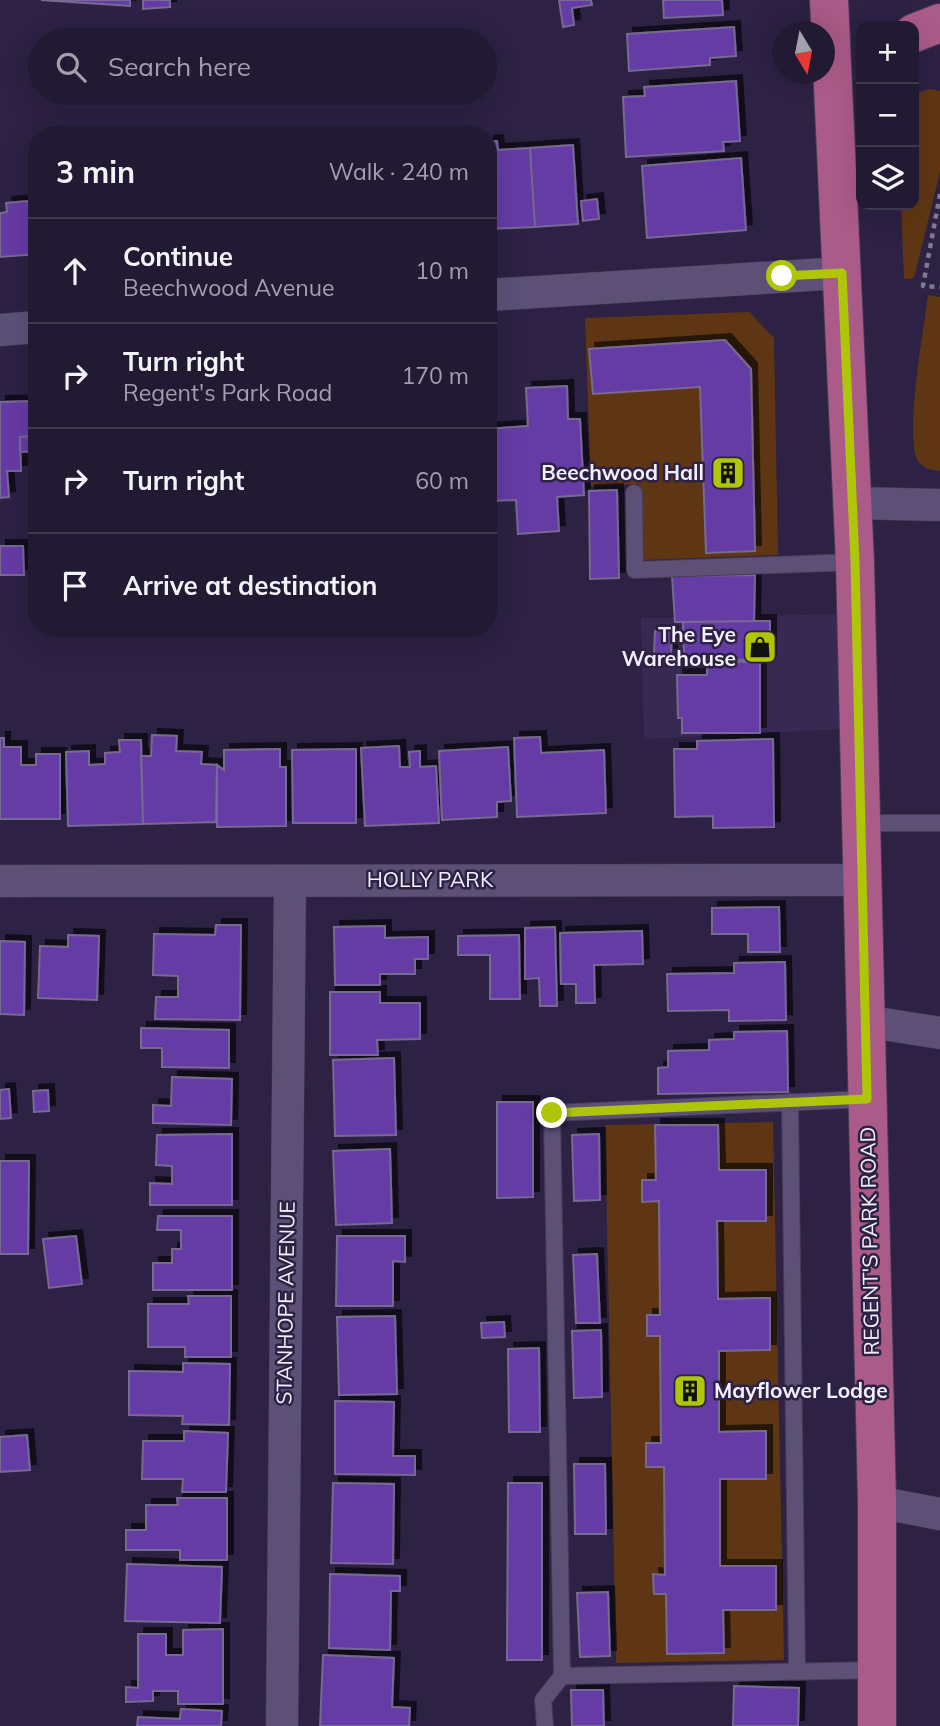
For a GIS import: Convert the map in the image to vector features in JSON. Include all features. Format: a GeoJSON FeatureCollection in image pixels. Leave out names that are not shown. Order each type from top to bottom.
{"type":"FeatureCollection","features":[{"type":"Feature","properties":{"kind":"main road","name":"REGENT'S PARK ROAD"},"geometry":{"type":"LineString","coordinates":[[830,0],[847,42],[842,273],[855,562],[877,1502],[877,1726]]}},
{"type":"Feature","properties":{"kind":"main road"},"geometry":{"type":"LineString","coordinates":[[919,31],[940,23]]}},
{"type":"Feature","properties":{"kind":"street"},"geometry":{"type":"LineString","coordinates":[[497,294],[842,273]]}},
{"type":"Feature","properties":{"kind":"street"},"geometry":{"type":"LineString","coordinates":[[0,330],[28,328]]}},
{"type":"Feature","properties":{"kind":"street"},"geometry":{"type":"LineString","coordinates":[[852,503],[940,505]]}},
{"type":"Feature","properties":{"kind":"street","name":"HOLLY PARK"},"geometry":{"type":"LineString","coordinates":[[0,881],[861,880]]}},
{"type":"Feature","properties":{"kind":"street","name":"STANHOPE AVENUE"},"geometry":{"type":"LineString","coordinates":[[282,1726],[290,881]]}},
{"type":"Feature","properties":{"kind":"street"},"geometry":{"type":"LineString","coordinates":[[864,1021],[940,1033]]}},
{"type":"Feature","properties":{"kind":"street"},"geometry":{"type":"LineString","coordinates":[[877,1502],[940,1514]]}},
{"type":"Feature","properties":{"kind":"lane"},"geometry":{"type":"LineString","coordinates":[[634,493],[635,570],[855,562]]}},
{"type":"Feature","properties":{"kind":"lane"},"geometry":{"type":"LineString","coordinates":[[860,822],[940,823]]}},
{"type":"Feature","properties":{"kind":"lane"},"geometry":{"type":"LineString","coordinates":[[545,1726],[543,1700],[562,1676],[552,1113],[867,1099]]}},
{"type":"Feature","properties":{"kind":"lane"},"geometry":{"type":"LineString","coordinates":[[790,1102],[797,1672]]}},
{"type":"Feature","properties":{"kind":"lane"},"geometry":{"type":"LineString","coordinates":[[562,1676],[877,1670]]}},
{"type":"Feature","properties":{"kind":"path"},"geometry":{"type":"LineString","coordinates":[[940,194],[923,286],[940,287]]}},
{"type":"Feature","properties":{"kind":"shaded area"},"geometry":{"type":"Polygon","coordinates":[[[929,89],[940,91],[940,172],[914,278],[904,279],[901,210],[919,210],[919,93],[929,89]]]}},
{"type":"Feature","properties":{"kind":"shaded area"},"geometry":{"type":"Polygon","coordinates":[[[928,295],[940,297],[940,471],[921,465],[914,446],[914,404],[928,295]]]}},
{"type":"Feature","properties":{"kind":"shaded area"},"geometry":{"type":"Polygon","coordinates":[[[749,312],[774,338],[778,555],[642,560],[639,484],[591,486],[585,318],[749,312]]]}},
{"type":"Feature","properties":{"kind":"shaded area"},"geometry":{"type":"Polygon","coordinates":[[[856,614],[842,729],[644,739],[641,618],[856,614]]]}},
{"type":"Feature","properties":{"kind":"shaded area"},"geometry":{"type":"Polygon","coordinates":[[[773,1122],[784,1660],[616,1663],[605,1125],[773,1122]]]}},
{"type":"Feature","properties":{"kind":"building"},"geometry":{"type":"Polygon","coordinates":[[[41,0],[130,0],[130,6],[41,0]]]}},
{"type":"Feature","properties":{"kind":"building"},"geometry":{"type":"Polygon","coordinates":[[[143,0],[170,0],[170,7],[143,9],[143,0]]]}},
{"type":"Feature","properties":{"kind":"building"},"geometry":{"type":"Polygon","coordinates":[[[559,0],[591,0],[592,5],[572,8],[574,25],[563,27],[559,0]]]}},
{"type":"Feature","properties":{"kind":"building"},"geometry":{"type":"Polygon","coordinates":[[[663,0],[722,0],[723,15],[664,18],[663,0]]]}},
{"type":"Feature","properties":{"kind":"building"},"geometry":{"type":"Polygon","coordinates":[[[734,27],[736,56],[710,58],[710,65],[629,71],[627,34],[734,27]]]}},
{"type":"Feature","properties":{"kind":"building"},"geometry":{"type":"Polygon","coordinates":[[[736,81],[740,141],[723,142],[724,151],[626,157],[623,97],[645,96],[644,87],[736,81]]]}},
{"type":"Feature","properties":{"kind":"building"},"geometry":{"type":"Polygon","coordinates":[[[497,141],[498,150],[530,148],[535,227],[497,229],[497,141]]]}},
{"type":"Feature","properties":{"kind":"building"},"geometry":{"type":"Polygon","coordinates":[[[573,145],[578,224],[535,227],[530,148],[573,145]]]}},
{"type":"Feature","properties":{"kind":"building"},"geometry":{"type":"Polygon","coordinates":[[[741,158],[746,230],[647,238],[642,166],[741,158]]]}},
{"type":"Feature","properties":{"kind":"building"},"geometry":{"type":"Polygon","coordinates":[[[597,199],[599,219],[583,221],[581,201],[597,199]]]}},
{"type":"Feature","properties":{"kind":"building"},"geometry":{"type":"Polygon","coordinates":[[[28,201],[28,255],[0,257],[0,213],[7,212],[6,203],[28,201]]]}},
{"type":"Feature","properties":{"kind":"building","name":"Beechwood Hall"},"geometry":{"type":"Polygon","coordinates":[[[725,340],[751,369],[755,551],[706,553],[700,387],[593,394],[589,349],[725,340]]]}},
{"type":"Feature","properties":{"kind":"building"},"geometry":{"type":"Polygon","coordinates":[[[567,386],[568,419],[580,419],[584,495],[557,497],[559,531],[518,534],[516,500],[497,501],[497,428],[528,426],[526,388],[567,386]]]}},
{"type":"Feature","properties":{"kind":"building"},"geometry":{"type":"Polygon","coordinates":[[[28,401],[28,436],[20,437],[21,471],[7,471],[9,497],[0,498],[0,402],[28,401]]]}},
{"type":"Feature","properties":{"kind":"building"},"geometry":{"type":"Polygon","coordinates":[[[28,436],[28,452],[20,452],[20,437],[28,436]]]}},
{"type":"Feature","properties":{"kind":"building"},"geometry":{"type":"Polygon","coordinates":[[[617,490],[619,578],[590,579],[589,491],[617,490]]]}},
{"type":"Feature","properties":{"kind":"building"},"geometry":{"type":"Polygon","coordinates":[[[0,546],[23,546],[24,575],[0,575],[0,546]]]}},
{"type":"Feature","properties":{"kind":"building"},"geometry":{"type":"Polygon","coordinates":[[[755,575],[754,621],[675,622],[672,576],[755,575]]]}},
{"type":"Feature","properties":{"kind":"building"},"geometry":{"type":"Polygon","coordinates":[[[770,621],[770,660],[684,660],[683,622],[770,621]]]}},
{"type":"Feature","properties":{"kind":"building"},"geometry":{"type":"Polygon","coordinates":[[[655,631],[672,632],[671,654],[654,653],[655,631]]]}},
{"type":"Feature","properties":{"kind":"building"},"geometry":{"type":"Polygon","coordinates":[[[707,661],[760,662],[760,733],[682,733],[682,718],[678,718],[677,675],[707,675],[707,661]]]}},
{"type":"Feature","properties":{"kind":"building"},"geometry":{"type":"Polygon","coordinates":[[[152,735],[177,736],[176,751],[202,752],[201,764],[217,765],[216,822],[143,824],[141,756],[151,756],[152,735]]]}},
{"type":"Feature","properties":{"kind":"building"},"geometry":{"type":"Polygon","coordinates":[[[540,737],[541,753],[604,750],[606,813],[517,817],[514,738],[540,737]]]}},
{"type":"Feature","properties":{"kind":"building"},"geometry":{"type":"Polygon","coordinates":[[[0,738],[4,738],[4,747],[21,747],[21,765],[36,765],[36,754],[60,754],[60,819],[0,819],[0,738]]]}},
{"type":"Feature","properties":{"kind":"building"},"geometry":{"type":"Polygon","coordinates":[[[773,739],[774,827],[713,828],[713,816],[675,817],[674,749],[697,749],[697,741],[773,739]]]}},
{"type":"Feature","properties":{"kind":"building"},"geometry":{"type":"Polygon","coordinates":[[[119,740],[141,740],[143,824],[68,826],[66,752],[89,751],[89,765],[105,764],[105,753],[120,752],[119,740]]]}},
{"type":"Feature","properties":{"kind":"building"},"geometry":{"type":"Polygon","coordinates":[[[399,746],[400,767],[410,767],[409,752],[420,751],[420,767],[436,766],[439,823],[365,826],[361,748],[399,746]]]}},
{"type":"Feature","properties":{"kind":"building"},"geometry":{"type":"Polygon","coordinates":[[[508,747],[511,801],[497,802],[497,817],[442,820],[439,751],[508,747]]]}},
{"type":"Feature","properties":{"kind":"building"},"geometry":{"type":"Polygon","coordinates":[[[280,749],[280,767],[286,767],[286,826],[217,827],[217,765],[224,770],[224,750],[280,749]]]}},
{"type":"Feature","properties":{"kind":"building"},"geometry":{"type":"Polygon","coordinates":[[[356,749],[356,823],[293,823],[292,750],[356,749]]]}},
{"type":"Feature","properties":{"kind":"building"},"geometry":{"type":"Polygon","coordinates":[[[779,907],[780,952],[748,952],[748,934],[712,934],[712,908],[779,907]]]}},
{"type":"Feature","properties":{"kind":"building"},"geometry":{"type":"Polygon","coordinates":[[[216,925],[241,925],[240,1020],[155,1019],[156,997],[178,997],[178,976],[153,975],[154,934],[215,935],[216,925]]]}},
{"type":"Feature","properties":{"kind":"building"},"geometry":{"type":"Polygon","coordinates":[[[385,926],[385,938],[428,937],[428,959],[415,959],[415,974],[380,974],[380,985],[335,985],[334,927],[385,926]]]}},
{"type":"Feature","properties":{"kind":"building"},"geometry":{"type":"Polygon","coordinates":[[[555,927],[557,1006],[540,1006],[539,978],[525,979],[525,928],[555,927]]]}},
{"type":"Feature","properties":{"kind":"building"},"geometry":{"type":"Polygon","coordinates":[[[642,931],[643,964],[594,965],[595,1003],[576,1003],[576,984],[561,984],[560,933],[642,931]]]}},
{"type":"Feature","properties":{"kind":"building"},"geometry":{"type":"Polygon","coordinates":[[[68,935],[99,936],[97,1000],[38,998],[40,946],[68,947],[68,935]]]}},
{"type":"Feature","properties":{"kind":"building"},"geometry":{"type":"Polygon","coordinates":[[[519,935],[520,999],[490,999],[490,955],[458,955],[458,936],[519,935]]]}},
{"type":"Feature","properties":{"kind":"building"},"geometry":{"type":"Polygon","coordinates":[[[0,941],[25,942],[24,1015],[0,1014],[0,941]]]}},
{"type":"Feature","properties":{"kind":"building"},"geometry":{"type":"Polygon","coordinates":[[[785,962],[786,1020],[729,1021],[729,1010],[668,1011],[667,974],[734,973],[734,963],[785,962]]]}},
{"type":"Feature","properties":{"kind":"building"},"geometry":{"type":"Polygon","coordinates":[[[330,992],[380,992],[380,1003],[420,1003],[420,1039],[377,1040],[378,1055],[330,1055],[330,992]]]}},
{"type":"Feature","properties":{"kind":"building"},"geometry":{"type":"Polygon","coordinates":[[[141,1028],[229,1030],[229,1068],[162,1067],[162,1048],[141,1048],[141,1028]]]}},
{"type":"Feature","properties":{"kind":"building"},"geometry":{"type":"Polygon","coordinates":[[[787,1031],[788,1092],[658,1094],[658,1068],[668,1067],[668,1051],[709,1050],[709,1040],[734,1039],[734,1032],[787,1031]]]}},
{"type":"Feature","properties":{"kind":"building"},"geometry":{"type":"Polygon","coordinates":[[[394,1058],[396,1135],[335,1136],[333,1060],[394,1058]]]}},
{"type":"Feature","properties":{"kind":"building"},"geometry":{"type":"Polygon","coordinates":[[[172,1077],[232,1079],[231,1125],[153,1123],[153,1105],[171,1106],[172,1077]]]}},
{"type":"Feature","properties":{"kind":"building"},"geometry":{"type":"Polygon","coordinates":[[[9,1089],[11,1118],[0,1119],[0,1090],[9,1089]]]}},
{"type":"Feature","properties":{"kind":"building"},"geometry":{"type":"Polygon","coordinates":[[[48,1090],[49,1111],[34,1112],[33,1091],[48,1090]]]}},
{"type":"Feature","properties":{"kind":"building"},"geometry":{"type":"Polygon","coordinates":[[[497,1102],[533,1102],[533,1197],[497,1198],[497,1102]]]}},
{"type":"Feature","properties":{"kind":"building","name":"Mayflower Lodge"},"geometry":{"type":"Polygon","coordinates":[[[655,1125],[718,1125],[719,1170],[766,1170],[766,1221],[717,1221],[718,1299],[770,1298],[770,1350],[719,1351],[719,1432],[766,1431],[766,1479],[720,1479],[720,1566],[776,1566],[776,1610],[723,1610],[724,1653],[667,1654],[666,1594],[654,1594],[653,1574],[665,1575],[664,1467],[646,1467],[646,1443],[661,1443],[660,1336],[647,1336],[647,1315],[660,1315],[659,1201],[642,1202],[642,1180],[656,1180],[655,1125]]]}},
{"type":"Feature","properties":{"kind":"building"},"geometry":{"type":"Polygon","coordinates":[[[232,1134],[232,1205],[150,1205],[150,1183],[172,1184],[172,1166],[156,1165],[157,1135],[232,1134]]]}},
{"type":"Feature","properties":{"kind":"building"},"geometry":{"type":"Polygon","coordinates":[[[599,1134],[600,1200],[574,1201],[572,1135],[599,1134]]]}},
{"type":"Feature","properties":{"kind":"building"},"geometry":{"type":"Polygon","coordinates":[[[390,1149],[392,1223],[336,1225],[333,1151],[390,1149]]]}},
{"type":"Feature","properties":{"kind":"building"},"geometry":{"type":"Polygon","coordinates":[[[0,1161],[29,1161],[28,1254],[0,1254],[0,1161]]]}},
{"type":"Feature","properties":{"kind":"building"},"geometry":{"type":"Polygon","coordinates":[[[158,1216],[232,1216],[232,1290],[153,1290],[153,1263],[172,1263],[172,1249],[181,1249],[181,1230],[157,1230],[158,1216]]]}},
{"type":"Feature","properties":{"kind":"building"},"geometry":{"type":"Polygon","coordinates":[[[76,1236],[82,1284],[49,1288],[43,1239],[76,1236]]]}},
{"type":"Feature","properties":{"kind":"building"},"geometry":{"type":"Polygon","coordinates":[[[337,1236],[405,1236],[405,1262],[393,1261],[393,1306],[336,1306],[337,1236]]]}},
{"type":"Feature","properties":{"kind":"building"},"geometry":{"type":"Polygon","coordinates":[[[597,1254],[600,1323],[576,1323],[573,1255],[597,1254]]]}},
{"type":"Feature","properties":{"kind":"building"},"geometry":{"type":"Polygon","coordinates":[[[188,1296],[231,1296],[231,1357],[185,1357],[185,1347],[148,1347],[148,1304],[189,1304],[188,1296]]]}},
{"type":"Feature","properties":{"kind":"building"},"geometry":{"type":"Polygon","coordinates":[[[395,1316],[397,1394],[339,1395],[337,1317],[395,1316]]]}},
{"type":"Feature","properties":{"kind":"building"},"geometry":{"type":"Polygon","coordinates":[[[504,1322],[505,1337],[482,1338],[481,1323],[504,1322]]]}},
{"type":"Feature","properties":{"kind":"building"},"geometry":{"type":"Polygon","coordinates":[[[601,1330],[602,1397],[574,1398],[572,1331],[601,1330]]]}},
{"type":"Feature","properties":{"kind":"building"},"geometry":{"type":"Polygon","coordinates":[[[539,1348],[540,1432],[509,1432],[508,1349],[539,1348]]]}},
{"type":"Feature","properties":{"kind":"building"},"geometry":{"type":"Polygon","coordinates":[[[183,1363],[230,1364],[229,1425],[182,1424],[183,1416],[129,1415],[129,1371],[183,1372],[183,1363]]]}},
{"type":"Feature","properties":{"kind":"building"},"geometry":{"type":"Polygon","coordinates":[[[335,1401],[394,1402],[393,1456],[415,1456],[415,1475],[335,1474],[335,1401]]]}},
{"type":"Feature","properties":{"kind":"building"},"geometry":{"type":"Polygon","coordinates":[[[184,1431],[228,1433],[226,1492],[182,1492],[183,1479],[142,1479],[143,1441],[184,1441],[184,1431]]]}},
{"type":"Feature","properties":{"kind":"building"},"geometry":{"type":"Polygon","coordinates":[[[27,1435],[30,1470],[0,1472],[0,1437],[27,1435]]]}},
{"type":"Feature","properties":{"kind":"building"},"geometry":{"type":"Polygon","coordinates":[[[574,1464],[605,1464],[606,1534],[575,1534],[574,1464]]]}},
{"type":"Feature","properties":{"kind":"building"},"geometry":{"type":"Polygon","coordinates":[[[333,1483],[394,1484],[393,1564],[331,1563],[333,1483]]]}},
{"type":"Feature","properties":{"kind":"building"},"geometry":{"type":"Polygon","coordinates":[[[508,1483],[542,1483],[542,1660],[507,1660],[508,1483]]]}},
{"type":"Feature","properties":{"kind":"building"},"geometry":{"type":"Polygon","coordinates":[[[177,1498],[227,1498],[227,1560],[180,1560],[180,1550],[126,1550],[126,1530],[146,1530],[146,1505],[178,1505],[177,1498]]]}},
{"type":"Feature","properties":{"kind":"building"},"geometry":{"type":"Polygon","coordinates":[[[127,1564],[222,1567],[220,1623],[125,1621],[127,1564]]]}},
{"type":"Feature","properties":{"kind":"building"},"geometry":{"type":"Polygon","coordinates":[[[330,1574],[400,1576],[400,1591],[391,1591],[390,1650],[329,1648],[330,1574]]]}},
{"type":"Feature","properties":{"kind":"building"},"geometry":{"type":"Polygon","coordinates":[[[608,1592],[610,1656],[580,1657],[577,1593],[608,1592]]]}},
{"type":"Feature","properties":{"kind":"building"},"geometry":{"type":"Polygon","coordinates":[[[223,1629],[223,1704],[178,1704],[178,1691],[153,1691],[153,1701],[126,1702],[126,1687],[138,1688],[138,1634],[166,1634],[166,1655],[183,1655],[183,1630],[223,1629]]]}},
{"type":"Feature","properties":{"kind":"building"},"geometry":{"type":"Polygon","coordinates":[[[323,1655],[394,1658],[392,1707],[410,1708],[409,1726],[320,1726],[323,1655]]]}},
{"type":"Feature","properties":{"kind":"building"},"geometry":{"type":"Polygon","coordinates":[[[734,1686],[799,1688],[798,1726],[733,1726],[734,1686]]]}},
{"type":"Feature","properties":{"kind":"building"},"geometry":{"type":"Polygon","coordinates":[[[571,1690],[603,1690],[604,1726],[572,1726],[571,1690]]]}},
{"type":"Feature","properties":{"kind":"building"},"geometry":{"type":"Polygon","coordinates":[[[181,1709],[222,1711],[221,1726],[137,1726],[138,1717],[180,1719],[181,1709]]]}},
{"type":"Feature","properties":{"kind":"place","name":"Beechwood Hall"},"geometry":{"type":"Point","coordinates":[728,473]}},
{"type":"Feature","properties":{"kind":"place","name":"The Eye Warehouse"},"geometry":{"type":"Point","coordinates":[760,647]}},
{"type":"Feature","properties":{"kind":"place","name":"Mayflower Lodge"},"geometry":{"type":"Point","coordinates":[690,1391]}},
{"type":"Feature","properties":{"kind":"route"},"geometry":{"type":"LineString","coordinates":[[552,1113],[867,1099],[855,562],[842,273],[782,276]]}}]}
